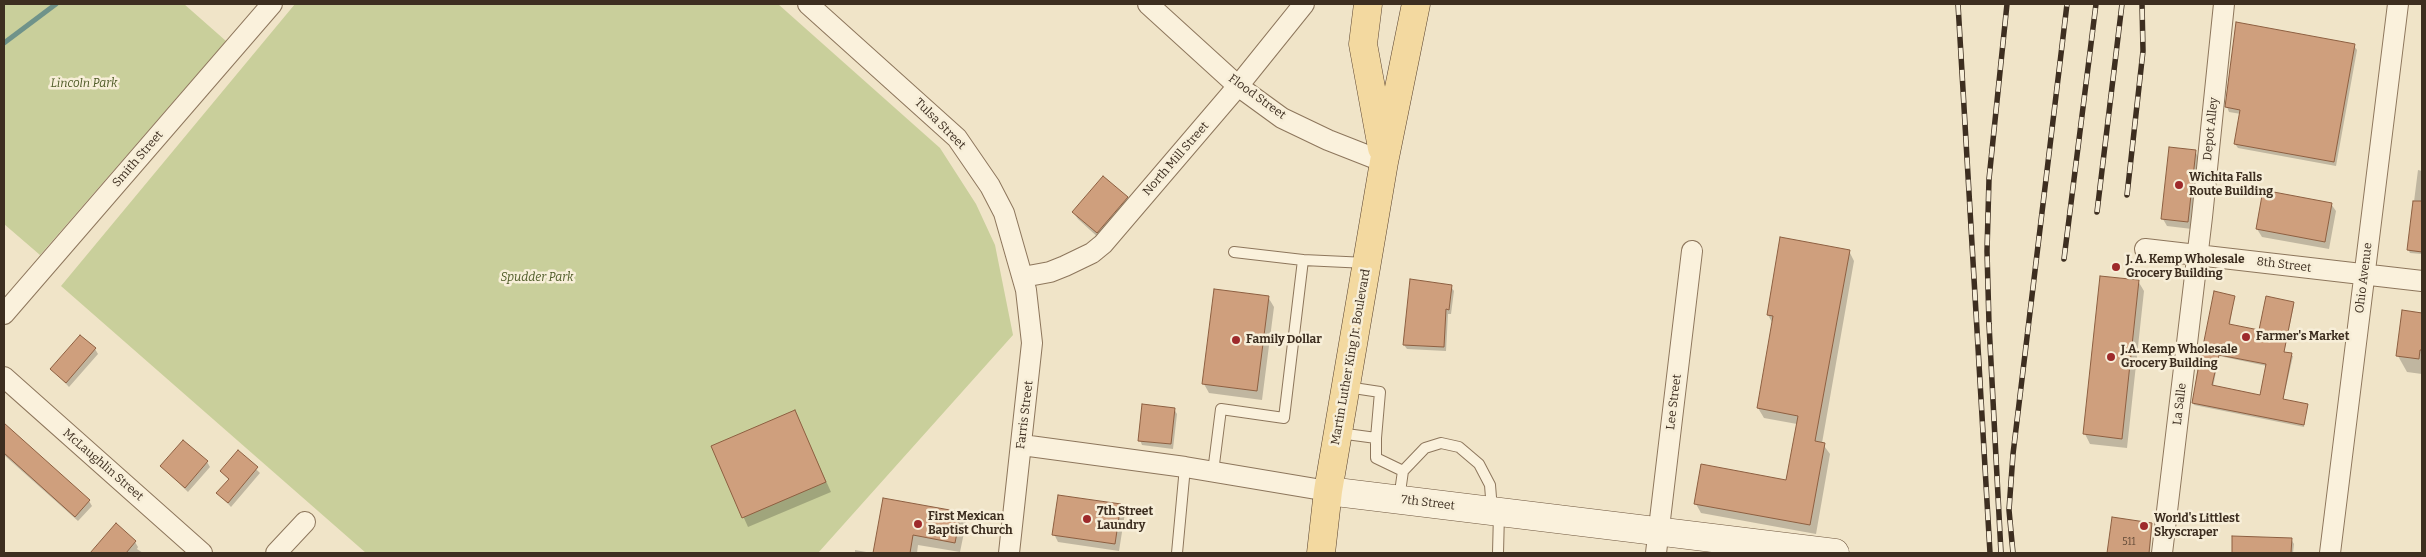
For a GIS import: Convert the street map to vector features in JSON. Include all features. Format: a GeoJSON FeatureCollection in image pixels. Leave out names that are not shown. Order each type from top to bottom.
{"type":"FeatureCollection","features":[{"type":"Feature","properties":{"kind":"main road","name":"Martin Luther King Jr. Boulevard"},"geometry":{"type":"LineString","coordinates":[[1368,4],[1363,44],[1384,162]]}},
{"type":"Feature","properties":{"kind":"main road","name":"Martin Luther King Jr. Boulevard"},"geometry":{"type":"LineString","coordinates":[[1321,553],[1328,491],[1384,162],[1416,4]]}},
{"type":"Feature","properties":{"kind":"street","name":"Smith Street"},"geometry":{"type":"LineString","coordinates":[[4,314],[272,4]]}},
{"type":"Feature","properties":{"kind":"street","name":"Tulsa Street"},"geometry":{"type":"LineString","coordinates":[[808,4],[933,114],[962,144],[997,197],[1009,227],[1023,277]]}},
{"type":"Feature","properties":{"kind":"street","name":"Flood Street"},"geometry":{"type":"LineString","coordinates":[[1148,4],[1238,86],[1282,118],[1328,140],[1384,162]]}},
{"type":"Feature","properties":{"kind":"street","name":"North Mill Street"},"geometry":{"type":"LineString","coordinates":[[1023,277],[1050,272],[1065,266],[1092,253],[1103,244],[1238,86],[1304,4]]}},
{"type":"Feature","properties":{"kind":"street","name":"Depot Alley"},"geometry":{"type":"LineString","coordinates":[[2198,254],[2224,4]]}},
{"type":"Feature","properties":{"kind":"street","name":"Ohio Avenue"},"geometry":{"type":"LineString","coordinates":[[2330,553],[2398,4]]}},
{"type":"Feature","properties":{"kind":"street","name":"8th Street"},"geometry":{"type":"LineString","coordinates":[[2145,248],[2422,282]]}},
{"type":"Feature","properties":{"kind":"street","name":"Lee Street"},"geometry":{"type":"LineString","coordinates":[[1657,543],[1692,251]]}},
{"type":"Feature","properties":{"kind":"street","name":"La Salle"},"geometry":{"type":"LineString","coordinates":[[2162,553],[2198,254]]}},
{"type":"Feature","properties":{"kind":"street","name":"Farris Street"},"geometry":{"type":"LineString","coordinates":[[1009,553],[1032,343],[1023,277]]}},
{"type":"Feature","properties":{"kind":"street","name":"McLaughlin Street"},"geometry":{"type":"LineString","coordinates":[[4,377],[202,553]]}},
{"type":"Feature","properties":{"kind":"street","name":"7th Street"},"geometry":{"type":"LineString","coordinates":[[1022,445],[1185,467],[1328,491],[1495,511],[1657,543],[1835,553]]}},
{"type":"Feature","properties":{"kind":"street"},"geometry":{"type":"LineString","coordinates":[[276,553],[305,522]]}},
{"type":"Feature","properties":{"kind":"lane"},"geometry":{"type":"LineString","coordinates":[[1234,252],[1303,260],[1367,263]]}},
{"type":"Feature","properties":{"kind":"lane"},"geometry":{"type":"LineString","coordinates":[[1213,472],[1221,409],[1284,418],[1303,260]]}},
{"type":"Feature","properties":{"kind":"lane"},"geometry":{"type":"LineString","coordinates":[[1346,387],[1380,392],[1376,458],[1403,471]]}},
{"type":"Feature","properties":{"kind":"lane"},"geometry":{"type":"LineString","coordinates":[[1338,433],[1376,438]]}},
{"type":"Feature","properties":{"kind":"lane"},"geometry":{"type":"LineString","coordinates":[[1399,499],[1403,471],[1425,448],[1441,443],[1459,447],[1479,464],[1490,485],[1495,511],[1498,553]]}},
{"type":"Feature","properties":{"kind":"lane"},"geometry":{"type":"LineString","coordinates":[[1177,553],[1185,467]]}},
{"type":"Feature","properties":{"kind":"green space","name":"Lincoln Park"},"geometry":{"type":"Polygon","coordinates":[[[4,4],[184,4],[226,41],[40,255],[4,224],[4,4]]]}},
{"type":"Feature","properties":{"kind":"green space","name":"Spudder Park"},"geometry":{"type":"Polygon","coordinates":[[[295,4],[778,4],[940,148],[976,204],[995,245],[1013,335],[818,553],[366,553],[61,286],[295,4]]]}},
{"type":"Feature","properties":{"kind":"building"},"geometry":{"type":"Polygon","coordinates":[[[2236,22],[2355,44],[2334,162],[2234,144],[2240,110],[2225,107],[2236,22]]]}},
{"type":"Feature","properties":{"kind":"building","name":"Wichita Falls Route Building"},"geometry":{"type":"Polygon","coordinates":[[[2169,147],[2196,150],[2188,222],[2161,219],[2169,147]]]}},
{"type":"Feature","properties":{"kind":"building"},"geometry":{"type":"Polygon","coordinates":[[[1103,176],[1128,197],[1097,233],[1072,212],[1103,176]]]}},
{"type":"Feature","properties":{"kind":"building"},"geometry":{"type":"Polygon","coordinates":[[[2263,190],[2332,203],[2325,242],[2256,229],[2263,190]]]}},
{"type":"Feature","properties":{"kind":"building"},"geometry":{"type":"Polygon","coordinates":[[[2413,201],[2422,201],[2422,252],[2407,250],[2413,201]]]}},
{"type":"Feature","properties":{"kind":"building"},"geometry":{"type":"Polygon","coordinates":[[[1780,237],[1850,250],[1815,441],[1825,443],[1810,525],[1694,504],[1701,464],[1786,480],[1798,416],[1757,408],[1773,316],[1767,315],[1780,237]]]}},
{"type":"Feature","properties":{"kind":"building","name":"J.A. Kemp Wholesale Grocery Building"},"geometry":{"type":"Polygon","coordinates":[[[2100,276],[2139,280],[2122,439],[2083,434],[2100,276]]]}},
{"type":"Feature","properties":{"kind":"building"},"geometry":{"type":"Polygon","coordinates":[[[1410,279],[1452,285],[1449,310],[1446,309],[1444,347],[1403,345],[1410,279]]]}},
{"type":"Feature","properties":{"kind":"building","name":"Family Dollar"},"geometry":{"type":"Polygon","coordinates":[[[1214,289],[1269,296],[1257,391],[1202,384],[1214,289]]]}},
{"type":"Feature","properties":{"kind":"building"},"geometry":{"type":"Polygon","coordinates":[[[2214,291],[2235,296],[2229,324],[2259,330],[2266,296],[2294,302],[2284,352],[2292,353],[2283,399],[2308,404],[2304,425],[2192,403],[2199,364],[2196,364],[2199,345],[2203,346],[2214,291]],[[2219,355],[2212,385],[2260,395],[2266,364],[2219,355]]]}},
{"type":"Feature","properties":{"kind":"building"},"geometry":{"type":"Polygon","coordinates":[[[2402,310],[2422,313],[2422,350],[2420,350],[2419,359],[2396,356],[2402,310]]]}},
{"type":"Feature","properties":{"kind":"building"},"geometry":{"type":"Polygon","coordinates":[[[80,335],[96,348],[66,383],[50,369],[80,335]]]}},
{"type":"Feature","properties":{"kind":"building"},"geometry":{"type":"Polygon","coordinates":[[[1142,404],[1175,408],[1171,444],[1138,441],[1142,404]]]}},
{"type":"Feature","properties":{"kind":"building"},"geometry":{"type":"Polygon","coordinates":[[[795,410],[826,482],[742,518],[711,446],[795,410]]]}},
{"type":"Feature","properties":{"kind":"building"},"geometry":{"type":"Polygon","coordinates":[[[4,423],[90,500],[75,517],[4,453],[4,423]]]}},
{"type":"Feature","properties":{"kind":"building"},"geometry":{"type":"Polygon","coordinates":[[[183,440],[208,461],[185,488],[160,466],[183,440]]]}},
{"type":"Feature","properties":{"kind":"building"},"geometry":{"type":"Polygon","coordinates":[[[238,450],[258,467],[228,503],[216,493],[229,479],[220,471],[238,450]]]}},
{"type":"Feature","properties":{"kind":"building","name":"7th Street Laundry"},"geometry":{"type":"Polygon","coordinates":[[[1058,495],[1121,504],[1115,544],[1052,535],[1058,495]]]}},
{"type":"Feature","properties":{"kind":"building","name":"First Mexican Baptist Church"},"geometry":{"type":"Polygon","coordinates":[[[883,498],[961,512],[955,543],[913,535],[910,553],[873,553],[883,498]]]}},
{"type":"Feature","properties":{"kind":"building"},"geometry":{"type":"Polygon","coordinates":[[[2112,517],[2152,523],[2149,553],[2107,553],[2112,517]]]}},
{"type":"Feature","properties":{"kind":"building"},"geometry":{"type":"Polygon","coordinates":[[[116,523],[136,541],[126,553],[90,553],[116,523]]]}},
{"type":"Feature","properties":{"kind":"building"},"geometry":{"type":"Polygon","coordinates":[[[2232,536],[2292,538],[2291,553],[2232,553],[2232,536]]]}},
{"type":"Feature","properties":{"kind":"waterway"},"geometry":{"type":"LineString","coordinates":[[4,43],[56,4]]}},
{"type":"Feature","properties":{"kind":"railway"},"geometry":{"type":"LineString","coordinates":[[1958,4],[1990,553]]}},
{"type":"Feature","properties":{"kind":"railway"},"geometry":{"type":"LineString","coordinates":[[2001,553],[1987,251],[1989,179],[2007,4]]}},
{"type":"Feature","properties":{"kind":"railway"},"geometry":{"type":"LineString","coordinates":[[2013,553],[2009,510],[2013,454],[2067,4]]}},
{"type":"Feature","properties":{"kind":"railway"},"geometry":{"type":"LineString","coordinates":[[2064,259],[2096,4]]}},
{"type":"Feature","properties":{"kind":"railway"},"geometry":{"type":"LineString","coordinates":[[2097,212],[2122,4]]}},
{"type":"Feature","properties":{"kind":"railway"},"geometry":{"type":"LineString","coordinates":[[2127,195],[2143,51],[2142,4]]}},
{"type":"Feature","properties":{"kind":"place","name":"Wichita Falls Route Building"},"geometry":{"type":"Point","coordinates":[2179,185]}},
{"type":"Feature","properties":{"kind":"place","name":"J. A. Kemp Wholesale Grocery Building"},"geometry":{"type":"Point","coordinates":[2116,267]}},
{"type":"Feature","properties":{"kind":"place","name":"Farmer's Market"},"geometry":{"type":"Point","coordinates":[2246,337]}},
{"type":"Feature","properties":{"kind":"place","name":"Family Dollar"},"geometry":{"type":"Point","coordinates":[1236,340]}},
{"type":"Feature","properties":{"kind":"place","name":"J.A. Kemp Wholesale Grocery Building"},"geometry":{"type":"Point","coordinates":[2111,357]}},
{"type":"Feature","properties":{"kind":"place","name":"7th Street Laundry"},"geometry":{"type":"Point","coordinates":[1087,519]}},
{"type":"Feature","properties":{"kind":"place","name":"First Mexican Baptist Church"},"geometry":{"type":"Point","coordinates":[918,524]}},
{"type":"Feature","properties":{"kind":"place","name":"World's Littlest Skyscraper"},"geometry":{"type":"Point","coordinates":[2144,526]}}]}
